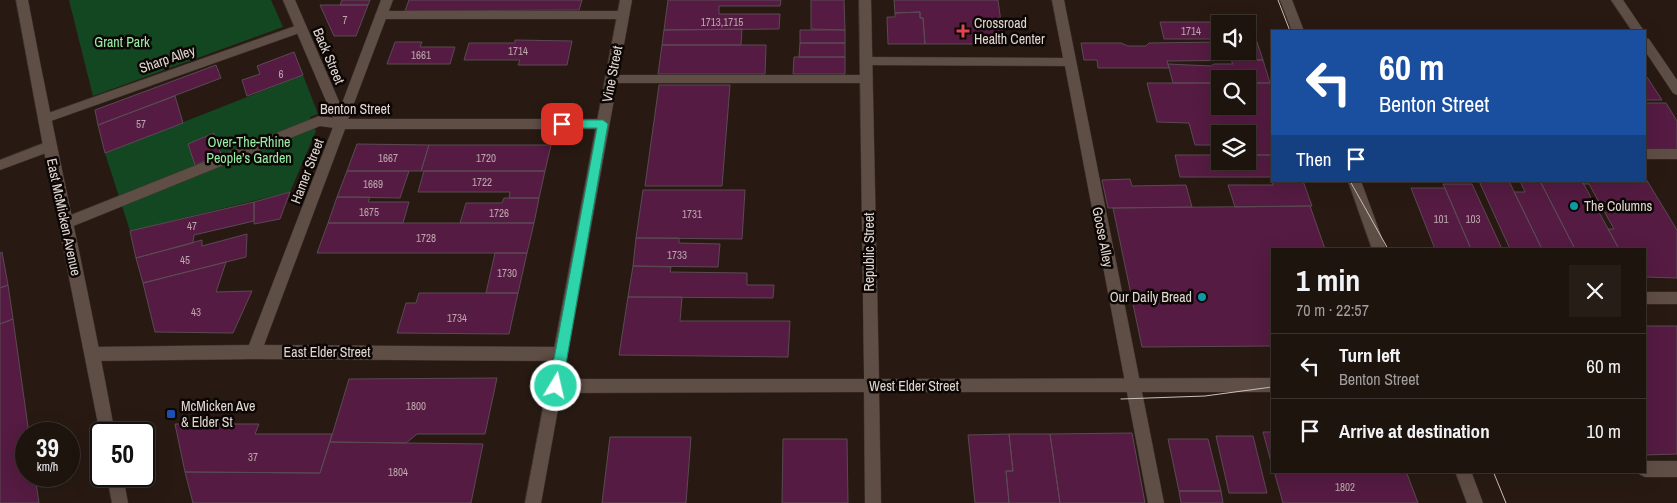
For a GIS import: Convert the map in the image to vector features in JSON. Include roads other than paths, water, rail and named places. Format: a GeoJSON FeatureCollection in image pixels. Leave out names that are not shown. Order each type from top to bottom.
{"type":"FeatureCollection","features":[{"type":"Feature","properties":{"kind":"main road","name":"Back Street"},"geometry":{"type":"LineString","coordinates":[[289,0],[342,124]]}},
{"type":"Feature","properties":{"kind":"main road","name":"Vine Street"},"geometry":{"type":"LineString","coordinates":[[561,354],[626,0]]}},
{"type":"Feature","properties":{"kind":"street","name":"East McMicken Avenue"},"geometry":{"type":"LineString","coordinates":[[22,0],[49,146],[93,354],[105,422]]}},
{"type":"Feature","properties":{"kind":"street","name":"Hamer Street"},"geometry":{"type":"LineString","coordinates":[[254,352],[342,124],[387,0]]}},
{"type":"Feature","properties":{"kind":"street","name":"Republic Street"},"geometry":{"type":"LineString","coordinates":[[865,0],[873,503]]}},
{"type":"Feature","properties":{"kind":"street","name":"Goose Alley"},"geometry":{"type":"LineString","coordinates":[[1058,0],[1156,503]]}},
{"type":"Feature","properties":{"kind":"street"},"geometry":{"type":"LineString","coordinates":[[1286,0],[1298,30]]}},
{"type":"Feature","properties":{"kind":"street"},"geometry":{"type":"LineString","coordinates":[[1617,0],[1637,30]]}},
{"type":"Feature","properties":{"kind":"street"},"geometry":{"type":"LineString","coordinates":[[381,15],[623,15]]}},
{"type":"Feature","properties":{"kind":"street","name":"Sharp Alley"},"geometry":{"type":"LineString","coordinates":[[44,119],[301,28]]}},
{"type":"Feature","properties":{"kind":"street"},"geometry":{"type":"LineString","coordinates":[[1646,43],[1675,85]]}},
{"type":"Feature","properties":{"kind":"street"},"geometry":{"type":"LineString","coordinates":[[867,61],[1070,62]]}},
{"type":"Feature","properties":{"kind":"street"},"geometry":{"type":"LineString","coordinates":[[612,79],[867,79]]}},
{"type":"Feature","properties":{"kind":"street","name":"Benton Street"},"geometry":{"type":"LineString","coordinates":[[66,223],[319,121],[342,124],[603,124]]}},
{"type":"Feature","properties":{"kind":"street"},"geometry":{"type":"LineString","coordinates":[[0,164],[49,146]]}},
{"type":"Feature","properties":{"kind":"street"},"geometry":{"type":"LineString","coordinates":[[1646,154],[1677,154]]}},
{"type":"Feature","properties":{"kind":"street"},"geometry":{"type":"LineString","coordinates":[[1354,182],[1379,248]]}},
{"type":"Feature","properties":{"kind":"street"},"geometry":{"type":"LineString","coordinates":[[1646,298],[1677,298]]}},
{"type":"Feature","properties":{"kind":"street","name":"East Elder Street"},"geometry":{"type":"LineString","coordinates":[[93,354],[254,352],[561,354]]}},
{"type":"Feature","properties":{"kind":"street","name":"Vine Street"},"geometry":{"type":"LineString","coordinates":[[533,503],[561,354]]}},
{"type":"Feature","properties":{"kind":"street","name":"West Elder Street"},"geometry":{"type":"LineString","coordinates":[[556,386],[1271,385]]}},
{"type":"Feature","properties":{"kind":"street"},"geometry":{"type":"LineString","coordinates":[[1646,469],[1677,469]]}},
{"type":"Feature","properties":{"kind":"street"},"geometry":{"type":"LineString","coordinates":[[1464,473],[1475,503]]}},
{"type":"Feature","properties":{"kind":"street"},"geometry":{"type":"LineString","coordinates":[[117,487],[120,503]]}},
{"type":"Feature","properties":{"kind":"tram line"},"geometry":{"type":"LineString","coordinates":[[1278,0],[1290,30]]}},
{"type":"Feature","properties":{"kind":"tram line"},"geometry":{"type":"LineString","coordinates":[[1351,182],[1387,248]]}},
{"type":"Feature","properties":{"kind":"tram line"},"geometry":{"type":"LineString","coordinates":[[1121,399],[1205,396],[1271,387]]}},
{"type":"Feature","properties":{"kind":"tram line"},"geometry":{"type":"LineString","coordinates":[[1494,473],[1506,503]]}},
{"type":"Feature","properties":{"kind":"place","name":"Crossroad Health Center"},"geometry":{"type":"Point","coordinates":[963,31]}},
{"type":"Feature","properties":{"kind":"place","name":"The Columns"},"geometry":{"type":"Point","coordinates":[1574,206]}},
{"type":"Feature","properties":{"kind":"place","name":"Our Daily Bread"},"geometry":{"type":"Point","coordinates":[1202,297]}},
{"type":"Feature","properties":{"kind":"place","name":"McMicken Ave & Elder St"},"geometry":{"type":"Point","coordinates":[171,414]}},
{"type":"Feature","properties":{"kind":"park label","name":"Grant Park"},"geometry":{"type":"Point","coordinates":[122,42]}},
{"type":"Feature","properties":{"kind":"park label","name":"Over-The-Rhine People’s Garden"},"geometry":{"type":"Point","coordinates":[249,150]}}]}
